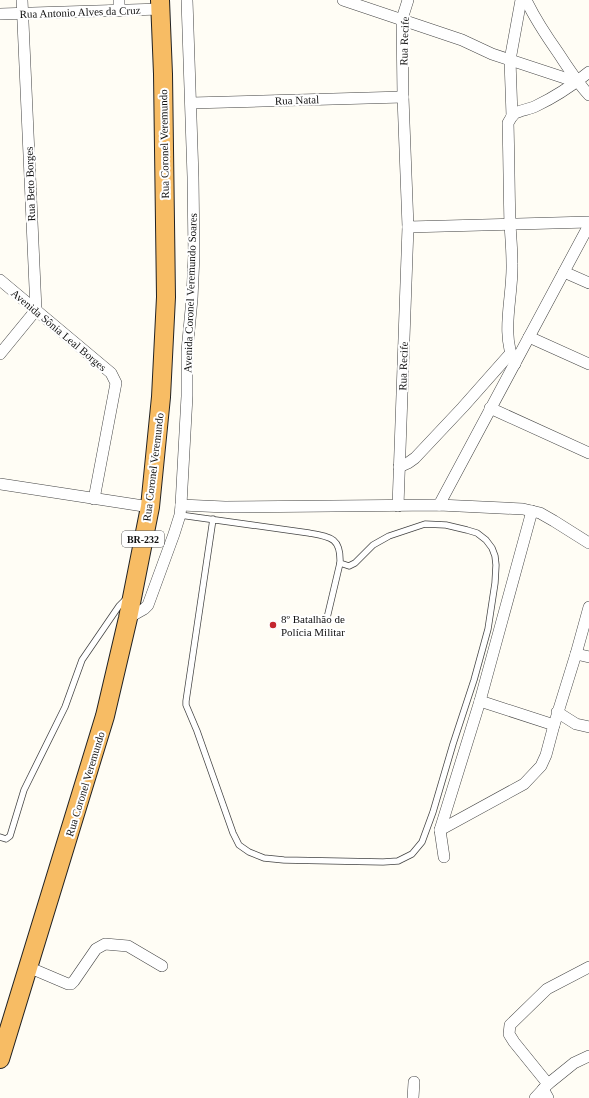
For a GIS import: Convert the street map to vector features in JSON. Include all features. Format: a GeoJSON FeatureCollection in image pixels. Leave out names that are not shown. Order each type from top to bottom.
{"type":"FeatureCollection","features":[{"type":"Feature","properties":{"kind":"highway","name":"Rua Coronel Veremundo"},"geometry":{"type":"LineString","coordinates":[[0,1059],[105,716],[128,618],[150,507],[161,397],[166,297],[163,81],[160,5]]}},
{"type":"Feature","properties":{"kind":"street","name":"Rua Beto Borges"},"geometry":{"type":"LineString","coordinates":[[22,0],[36,310]]}},
{"type":"Feature","properties":{"kind":"street","name":"Avenida Coronel Veremundo Soares"},"geometry":{"type":"LineString","coordinates":[[128,618],[148,605],[181,510],[188,396],[187,352],[194,255],[187,0]]}},
{"type":"Feature","properties":{"kind":"street"},"geometry":{"type":"LineString","coordinates":[[343,0],[462,40],[492,54],[577,82]]}},
{"type":"Feature","properties":{"kind":"street","name":"Rua Recife"},"geometry":{"type":"LineString","coordinates":[[398,506],[408,227],[403,97],[402,19],[408,0]]}},
{"type":"Feature","properties":{"kind":"street"},"geometry":{"type":"LineString","coordinates":[[512,116],[510,60],[521,0]]}},
{"type":"Feature","properties":{"kind":"street"},"geometry":{"type":"LineString","coordinates":[[526,0],[534,16],[577,82],[589,94]]}},
{"type":"Feature","properties":{"kind":"street","name":"Rua Antonio Alves da Cruz"},"geometry":{"type":"LineString","coordinates":[[0,14],[23,14],[119,6],[160,5]]}},
{"type":"Feature","properties":{"kind":"street"},"geometry":{"type":"LineString","coordinates":[[439,505],[490,408],[513,359],[509,345],[508,328],[512,266],[508,123],[512,116],[516,113],[552,98],[577,82],[589,72]]}},
{"type":"Feature","properties":{"kind":"street","name":"Rua Natal"},"geometry":{"type":"LineString","coordinates":[[191,103],[403,97]]}},
{"type":"Feature","properties":{"kind":"street"},"geometry":{"type":"LineString","coordinates":[[399,467],[415,458],[463,407],[513,359],[529,337],[589,223],[408,227]]}},
{"type":"Feature","properties":{"kind":"street"},"geometry":{"type":"LineString","coordinates":[[564,272],[589,284]]}},
{"type":"Feature","properties":{"kind":"street","name":"Avenida Sônia Leal Borges"},"geometry":{"type":"LineString","coordinates":[[0,280],[111,373],[116,384],[94,499]]}},
{"type":"Feature","properties":{"kind":"street"},"geometry":{"type":"LineString","coordinates":[[0,354],[36,310]]}},
{"type":"Feature","properties":{"kind":"street"},"geometry":{"type":"LineString","coordinates":[[529,337],[589,364]]}},
{"type":"Feature","properties":{"kind":"street"},"geometry":{"type":"LineString","coordinates":[[490,408],[589,453]]}},
{"type":"Feature","properties":{"kind":"street"},"geometry":{"type":"LineString","coordinates":[[0,484],[150,507]]}},
{"type":"Feature","properties":{"kind":"street"},"geometry":{"type":"LineString","coordinates":[[181,510],[225,507],[439,505],[523,509],[540,513],[589,543]]}},
{"type":"Feature","properties":{"kind":"street"},"geometry":{"type":"LineString","coordinates":[[444,857],[440,830],[480,701],[532,511]]}},
{"type":"Feature","properties":{"kind":"street"},"geometry":{"type":"LineString","coordinates":[[440,830],[524,784],[541,766],[546,755],[557,712],[576,654],[589,607]]}},
{"type":"Feature","properties":{"kind":"street"},"geometry":{"type":"LineString","coordinates":[[576,654],[589,657]]}},
{"type":"Feature","properties":{"kind":"street"},"geometry":{"type":"LineString","coordinates":[[480,701],[554,726]]}},
{"type":"Feature","properties":{"kind":"street"},"geometry":{"type":"LineString","coordinates":[[557,712],[576,724],[589,726]]}},
{"type":"Feature","properties":{"kind":"street"},"geometry":{"type":"LineString","coordinates":[[28,968],[71,984],[96,949],[105,944],[128,946],[162,966]]}},
{"type":"Feature","properties":{"kind":"street"},"geometry":{"type":"LineString","coordinates":[[546,1090],[509,1034],[510,1025],[547,989],[589,966]]}},
{"type":"Feature","properties":{"kind":"street"},"geometry":{"type":"LineString","coordinates":[[535,1098],[546,1090],[574,1063],[589,1056]]}},
{"type":"Feature","properties":{"kind":"street"},"geometry":{"type":"LineString","coordinates":[[413,1098],[414,1082]]}},
{"type":"Feature","properties":{"kind":"lane"},"geometry":{"type":"LineString","coordinates":[[181,510],[213,519],[324,535],[332,539],[338,546],[340,552],[340,563],[327,618]]}},
{"type":"Feature","properties":{"kind":"lane"},"geometry":{"type":"LineString","coordinates":[[213,519],[190,669],[186,705],[197,731],[233,833],[239,845],[249,852],[264,858],[284,860],[383,862],[398,861],[412,854],[422,842],[433,812],[474,680],[488,629],[495,583],[495,556],[492,548],[486,540],[477,533],[446,524],[425,524],[390,536],[373,545],[355,563],[349,566],[340,563]]}},
{"type":"Feature","properties":{"kind":"lane"},"geometry":{"type":"LineString","coordinates":[[0,838],[6,839],[10,836],[24,790],[65,708],[82,660],[118,606],[133,593]]}},
{"type":"Feature","properties":{"kind":"place","name":"8º Batalhão de Polícia Militar"},"geometry":{"type":"Point","coordinates":[273,625]}}]}
